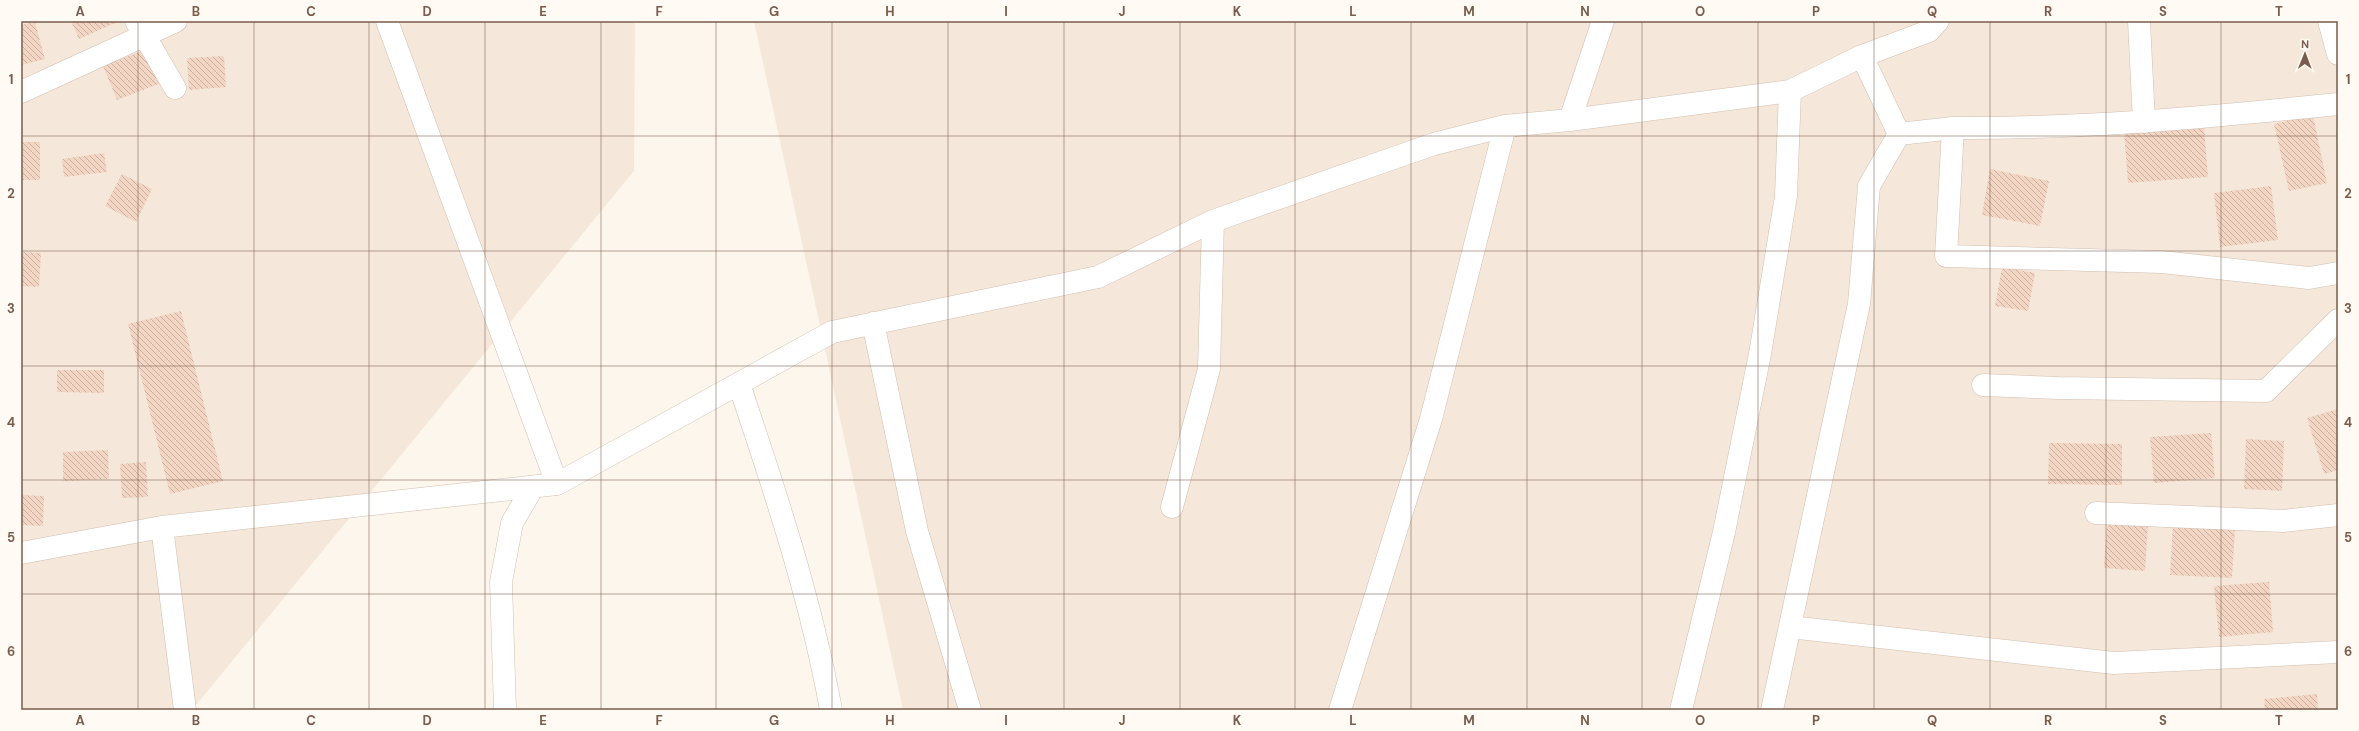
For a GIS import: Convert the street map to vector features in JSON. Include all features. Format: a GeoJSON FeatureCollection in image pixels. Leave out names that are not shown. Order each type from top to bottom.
{"type":"FeatureCollection","features":[{"type":"Feature","properties":{"kind":"street"},"geometry":{"type":"LineString","coordinates":[[21,92],[141,29],[176,21]]}},
{"type":"Feature","properties":{"kind":"street"},"geometry":{"type":"LineString","coordinates":[[387,21],[557,484]]}},
{"type":"Feature","properties":{"kind":"street"},"geometry":{"type":"LineString","coordinates":[[1570,120],[1603,21]]}},
{"type":"Feature","properties":{"kind":"street"},"geometry":{"type":"LineString","coordinates":[[21,553],[162,526],[557,484],[832,332],[1098,277],[1213,221],[1434,144],[1505,126],[1570,120],[1790,91],[1862,56],[1929,31],[1938,21]]}},
{"type":"Feature","properties":{"kind":"street"},"geometry":{"type":"LineString","coordinates":[[2139,21],[2144,122]]}},
{"type":"Feature","properties":{"kind":"street"},"geometry":{"type":"LineString","coordinates":[[2329,21],[2338,54]]}},
{"type":"Feature","properties":{"kind":"street"},"geometry":{"type":"LineString","coordinates":[[141,29],[175,88]]}},
{"type":"Feature","properties":{"kind":"street"},"geometry":{"type":"LineString","coordinates":[[1862,56],[1899,134]]}},
{"type":"Feature","properties":{"kind":"street"},"geometry":{"type":"LineString","coordinates":[[1681,710],[1724,532],[1760,354],[1786,196],[1790,91]]}},
{"type":"Feature","properties":{"kind":"street"},"geometry":{"type":"LineString","coordinates":[[1899,134],[1953,128],[2033,129],[2144,122],[2338,104]]}},
{"type":"Feature","properties":{"kind":"street"},"geometry":{"type":"LineString","coordinates":[[1340,710],[1431,419],[1505,126]]}},
{"type":"Feature","properties":{"kind":"street"},"geometry":{"type":"LineString","coordinates":[[1953,128],[1946,256],[2162,262],[2309,278],[2338,273]]}},
{"type":"Feature","properties":{"kind":"street"},"geometry":{"type":"LineString","coordinates":[[1772,710],[1859,304],[1869,186],[1899,134]]}},
{"type":"Feature","properties":{"kind":"street"},"geometry":{"type":"LineString","coordinates":[[1172,507],[1209,369],[1213,221]]}},
{"type":"Feature","properties":{"kind":"street"},"geometry":{"type":"LineString","coordinates":[[1983,385],[2058,388],[2266,391],[2338,320]]}},
{"type":"Feature","properties":{"kind":"street"},"geometry":{"type":"LineString","coordinates":[[873,323],[917,531],[970,710]]}},
{"type":"Feature","properties":{"kind":"street"},"geometry":{"type":"LineString","coordinates":[[739,384],[788,530],[826,679],[831,710]]}},
{"type":"Feature","properties":{"kind":"street"},"geometry":{"type":"LineString","coordinates":[[505,710],[501,582],[512,523],[533,487]]}},
{"type":"Feature","properties":{"kind":"street"},"geometry":{"type":"LineString","coordinates":[[2096,513],[2283,521],[2338,515]]}},
{"type":"Feature","properties":{"kind":"street"},"geometry":{"type":"LineString","coordinates":[[162,526],[185,710]]}},
{"type":"Feature","properties":{"kind":"street"},"geometry":{"type":"LineString","coordinates":[[1790,628],[2114,663],[2338,652]]}},
{"type":"Feature","properties":{"kind":"shaded area"},"geometry":{"type":"Polygon","coordinates":[[[21,21],[635,21],[634,171],[192,710],[21,710],[21,21]]]}},
{"type":"Feature","properties":{"kind":"shaded area"},"geometry":{"type":"Polygon","coordinates":[[[754,21],[2338,21],[2338,710],[903,710],[754,21]]]}},
{"type":"Feature","properties":{"kind":"building"},"geometry":{"type":"Polygon","coordinates":[[[71,21],[114,21],[115,23],[79,39],[71,21]]]}},
{"type":"Feature","properties":{"kind":"building"},"geometry":{"type":"Polygon","coordinates":[[[35,22],[45,59],[21,65],[21,25],[35,22]]]}},
{"type":"Feature","properties":{"kind":"building"},"geometry":{"type":"Polygon","coordinates":[[[147,49],[161,83],[117,100],[103,66],[147,49]]]}},
{"type":"Feature","properties":{"kind":"building"},"geometry":{"type":"Polygon","coordinates":[[[224,56],[226,87],[189,90],[187,58],[224,56]]]}},
{"type":"Feature","properties":{"kind":"building"},"geometry":{"type":"Polygon","coordinates":[[[2313,115],[2327,183],[2289,191],[2274,124],[2313,115]]]}},
{"type":"Feature","properties":{"kind":"building"},"geometry":{"type":"Polygon","coordinates":[[[2204,126],[2208,177],[2128,183],[2124,132],[2204,126]]]}},
{"type":"Feature","properties":{"kind":"building"},"geometry":{"type":"Polygon","coordinates":[[[21,142],[40,142],[40,180],[21,180],[21,142]]]}},
{"type":"Feature","properties":{"kind":"building"},"geometry":{"type":"Polygon","coordinates":[[[104,153],[107,172],[64,177],[62,159],[104,153]]]}},
{"type":"Feature","properties":{"kind":"building"},"geometry":{"type":"Polygon","coordinates":[[[1990,169],[2049,181],[2040,226],[1982,215],[1990,169]]]}},
{"type":"Feature","properties":{"kind":"building"},"geometry":{"type":"Polygon","coordinates":[[[122,174],[152,189],[136,222],[105,206],[122,174]]]}},
{"type":"Feature","properties":{"kind":"building"},"geometry":{"type":"Polygon","coordinates":[[[2271,186],[2278,240],[2220,247],[2214,193],[2271,186]]]}},
{"type":"Feature","properties":{"kind":"building"},"geometry":{"type":"Polygon","coordinates":[[[21,252],[41,253],[39,287],[21,286],[21,252]]]}},
{"type":"Feature","properties":{"kind":"building"},"geometry":{"type":"Polygon","coordinates":[[[2002,267],[2035,273],[2028,311],[1995,306],[2002,267]]]}},
{"type":"Feature","properties":{"kind":"building"},"geometry":{"type":"Polygon","coordinates":[[[181,311],[223,481],[170,494],[128,324],[181,311]]]}},
{"type":"Feature","properties":{"kind":"building"},"geometry":{"type":"Polygon","coordinates":[[[57,370],[104,370],[104,393],[57,392],[57,370]]]}},
{"type":"Feature","properties":{"kind":"building"},"geometry":{"type":"Polygon","coordinates":[[[2338,409],[2338,470],[2324,474],[2307,418],[2338,409]]]}},
{"type":"Feature","properties":{"kind":"building"},"geometry":{"type":"Polygon","coordinates":[[[2211,433],[2215,478],[2154,483],[2150,437],[2211,433]]]}},
{"type":"Feature","properties":{"kind":"building"},"geometry":{"type":"Polygon","coordinates":[[[2246,439],[2284,441],[2282,491],[2244,489],[2246,439]]]}},
{"type":"Feature","properties":{"kind":"building"},"geometry":{"type":"Polygon","coordinates":[[[2049,443],[2122,444],[2122,485],[2048,484],[2049,443]]]}},
{"type":"Feature","properties":{"kind":"building"},"geometry":{"type":"Polygon","coordinates":[[[108,450],[109,479],[63,481],[63,452],[108,450]]]}},
{"type":"Feature","properties":{"kind":"building"},"geometry":{"type":"Polygon","coordinates":[[[146,462],[148,497],[122,498],[120,464],[146,462]]]}},
{"type":"Feature","properties":{"kind":"building"},"geometry":{"type":"Polygon","coordinates":[[[21,495],[44,496],[43,526],[21,525],[21,495]]]}},
{"type":"Feature","properties":{"kind":"building"},"geometry":{"type":"Polygon","coordinates":[[[2107,523],[2148,525],[2145,571],[2104,568],[2107,523]]]}},
{"type":"Feature","properties":{"kind":"building"},"geometry":{"type":"Polygon","coordinates":[[[2173,525],[2235,529],[2232,578],[2170,575],[2173,525]]]}},
{"type":"Feature","properties":{"kind":"building"},"geometry":{"type":"Polygon","coordinates":[[[2269,582],[2273,632],[2219,637],[2214,586],[2269,582]]]}},
{"type":"Feature","properties":{"kind":"building"},"geometry":{"type":"Polygon","coordinates":[[[2317,694],[2318,710],[2265,710],[2264,699],[2317,694]]]}}]}
